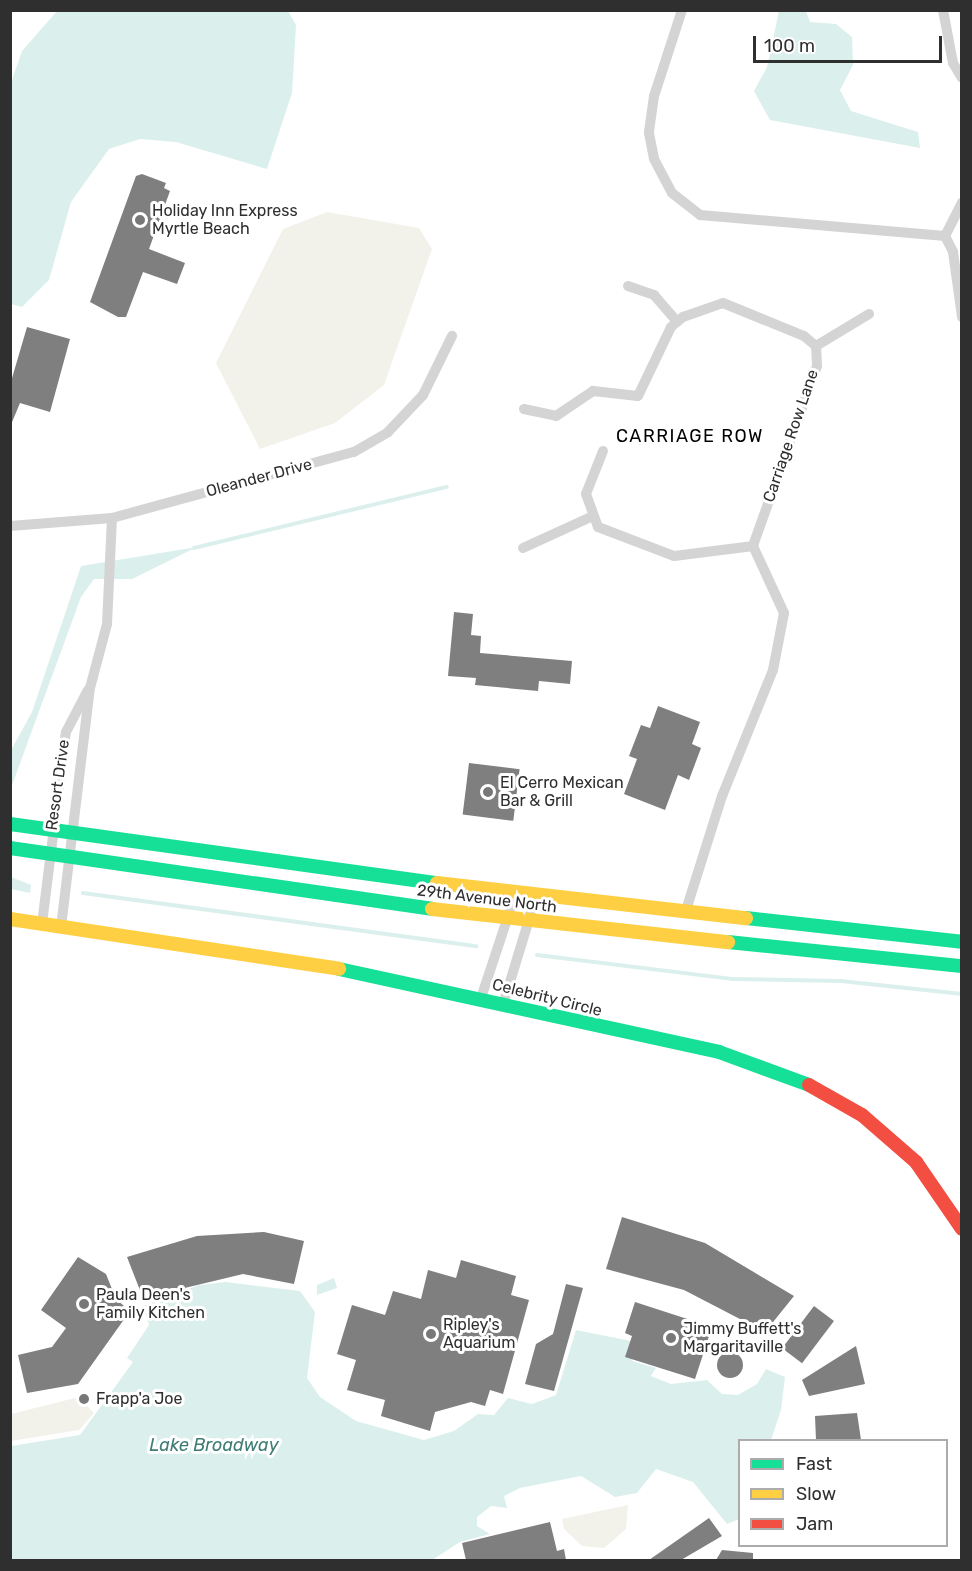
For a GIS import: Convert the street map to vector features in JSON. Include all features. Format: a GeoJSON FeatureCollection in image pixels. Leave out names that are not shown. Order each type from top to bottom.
{"type":"FeatureCollection","features":[{"type":"Feature","properties":{"kind":"main road","name":"29th Avenue North"},"geometry":{"type":"LineString","coordinates":[[10,824],[516,892],[962,942]]}},
{"type":"Feature","properties":{"kind":"main road","name":"29th Avenue North"},"geometry":{"type":"LineString","coordinates":[[10,848],[49,853],[69,859],[507,920],[962,966]]}},
{"type":"Feature","properties":{"kind":"main road","name":"Celebrity Circle"},"geometry":{"type":"LineString","coordinates":[[10,920],[310,963],[481,998],[503,1005],[719,1052],[807,1084],[898,1144],[934,1184],[962,1229]]}},
{"type":"Feature","properties":{"kind":"street"},"geometry":{"type":"LineString","coordinates":[[682,10],[654,96],[650,133],[654,159],[672,193],[700,215],[945,236]]}},
{"type":"Feature","properties":{"kind":"street"},"geometry":{"type":"LineString","coordinates":[[944,10],[953,63],[962,78]]}},
{"type":"Feature","properties":{"kind":"street"},"geometry":{"type":"LineString","coordinates":[[945,236],[962,202]]}},
{"type":"Feature","properties":{"kind":"street"},"geometry":{"type":"LineString","coordinates":[[945,236],[952,252],[962,317]]}},
{"type":"Feature","properties":{"kind":"street"},"geometry":{"type":"LineString","coordinates":[[524,409],[556,417],[593,391],[638,396],[664,337],[677,321],[654,295],[628,286]]}},
{"type":"Feature","properties":{"kind":"street","name":"Carriage Row Lane"},"geometry":{"type":"LineString","coordinates":[[677,321],[723,303],[804,336],[816,346],[817,366],[753,546]]}},
{"type":"Feature","properties":{"kind":"street"},"geometry":{"type":"LineString","coordinates":[[816,346],[869,314]]}},
{"type":"Feature","properties":{"kind":"street","name":"Oleander Drive"},"geometry":{"type":"LineString","coordinates":[[10,526],[112,518],[354,452],[388,432],[423,395],[452,336]]}},
{"type":"Feature","properties":{"kind":"street"},"geometry":{"type":"LineString","coordinates":[[603,451],[586,494],[598,527],[674,556],[753,546],[784,613],[773,670],[722,796],[686,910]]}},
{"type":"Feature","properties":{"kind":"street"},"geometry":{"type":"LineString","coordinates":[[523,548],[593,516]]}},
{"type":"Feature","properties":{"kind":"street","name":"Resort Drive"},"geometry":{"type":"LineString","coordinates":[[69,859],[90,688],[111,588],[112,518]]}},
{"type":"Feature","properties":{"kind":"street","name":"Resort Drive"},"geometry":{"type":"LineString","coordinates":[[49,853],[66,732],[90,688]]}},
{"type":"Feature","properties":{"kind":"street"},"geometry":{"type":"LineString","coordinates":[[42,924],[49,853]]}},
{"type":"Feature","properties":{"kind":"street"},"geometry":{"type":"LineString","coordinates":[[61,927],[69,859]]}},
{"type":"Feature","properties":{"kind":"street"},"geometry":{"type":"LineString","coordinates":[[481,998],[516,892]]}},
{"type":"Feature","properties":{"kind":"street"},"geometry":{"type":"LineString","coordinates":[[503,1005],[537,893]]}},
{"type":"Feature","properties":{"kind":"shaded area"},"geometry":{"type":"Polygon","coordinates":[[[327,212],[419,228],[432,249],[384,385],[335,423],[260,449],[216,363],[283,229],[327,212]]]}},
{"type":"Feature","properties":{"kind":"shaded area"},"geometry":{"type":"Polygon","coordinates":[[[79,1397],[94,1413],[79,1430],[11,1441],[11,1414],[79,1397]]]}},
{"type":"Feature","properties":{"kind":"shaded area"},"geometry":{"type":"Polygon","coordinates":[[[628,1505],[626,1529],[604,1548],[582,1546],[564,1529],[562,1519],[628,1505]]]}},
{"type":"Feature","properties":{"kind":"water"},"geometry":{"type":"Polygon","coordinates":[[[57,11],[288,11],[296,25],[292,93],[267,169],[176,142],[140,139],[109,149],[71,202],[49,280],[22,307],[11,304],[11,83],[22,51],[57,11]]]}},
{"type":"Feature","properties":{"kind":"water"},"geometry":{"type":"Polygon","coordinates":[[[779,11],[806,11],[810,22],[836,24],[852,37],[853,65],[840,90],[851,111],[918,132],[920,148],[770,120],[754,91],[767,67],[779,11]]]}},
{"type":"Feature","properties":{"kind":"water"},"geometry":{"type":"Polygon","coordinates":[[[197,547],[132,579],[94,579],[81,597],[11,788],[10,752],[32,712],[81,566],[197,547]]]}},
{"type":"Feature","properties":{"kind":"water"},"geometry":{"type":"Polygon","coordinates":[[[11,877],[31,885],[30,893],[11,889],[11,877]]]}},
{"type":"Feature","properties":{"kind":"water"},"geometry":{"type":"Polygon","coordinates":[[[334,1278],[337,1288],[317,1295],[317,1285],[334,1278]]]}},
{"type":"Feature","properties":{"kind":"water","name":"Lake Broadway"},"geometry":{"type":"Polygon","coordinates":[[[226,1282],[300,1291],[315,1312],[307,1378],[320,1397],[356,1421],[424,1440],[454,1431],[478,1414],[494,1415],[508,1398],[532,1404],[556,1395],[576,1330],[636,1342],[632,1361],[656,1368],[651,1376],[671,1384],[707,1380],[722,1394],[738,1395],[757,1384],[766,1369],[785,1377],[781,1410],[771,1439],[738,1439],[738,1519],[727,1524],[693,1482],[656,1469],[637,1493],[615,1497],[581,1476],[520,1488],[504,1496],[507,1508],[491,1506],[477,1517],[477,1526],[490,1534],[460,1542],[432,1560],[11,1560],[11,1446],[80,1435],[133,1362],[127,1358],[149,1325],[143,1306],[199,1285],[226,1282]]]}},
{"type":"Feature","properties":{"kind":"building","name":"Holiday Inn Express Myrtle Beach"},"geometry":{"type":"Polygon","coordinates":[[[142,174],[166,183],[164,188],[170,191],[149,249],[185,263],[177,284],[143,272],[126,317],[118,317],[90,302],[136,176],[142,174]]]}},
{"type":"Feature","properties":{"kind":"building"},"geometry":{"type":"Polygon","coordinates":[[[27,327],[70,339],[50,412],[20,403],[10,427],[10,385],[27,327]]]}},
{"type":"Feature","properties":{"kind":"building"},"geometry":{"type":"Polygon","coordinates":[[[454,612],[473,614],[471,635],[481,636],[480,653],[572,661],[570,684],[539,681],[538,691],[475,685],[476,678],[448,676],[454,612]]]}},
{"type":"Feature","properties":{"kind":"building"},"geometry":{"type":"Polygon","coordinates":[[[658,706],[700,722],[692,744],[701,748],[689,780],[678,775],[665,810],[624,794],[637,759],[629,756],[641,725],[650,728],[658,706]]]}},
{"type":"Feature","properties":{"kind":"building"},"geometry":{"type":"Polygon","coordinates":[[[469,763],[520,769],[513,821],[463,815],[469,763]]]}},
{"type":"Feature","properties":{"kind":"building"},"geometry":{"type":"Polygon","coordinates":[[[622,1217],[705,1243],[794,1296],[765,1332],[684,1290],[606,1269],[622,1217]]]}},
{"type":"Feature","properties":{"kind":"building"},"geometry":{"type":"Polygon","coordinates":[[[264,1232],[304,1241],[294,1284],[243,1274],[143,1298],[127,1257],[197,1236],[264,1232]]]}},
{"type":"Feature","properties":{"kind":"building"},"geometry":{"type":"Polygon","coordinates":[[[78,1257],[106,1274],[116,1299],[130,1311],[78,1384],[27,1393],[18,1355],[52,1347],[66,1328],[41,1310],[78,1257]]]}},
{"type":"Feature","properties":{"kind":"building","name":"Ripley's Aquarium"},"geometry":{"type":"Polygon","coordinates":[[[461,1260],[516,1276],[511,1295],[529,1300],[503,1394],[490,1390],[485,1406],[471,1402],[435,1412],[430,1431],[381,1416],[385,1400],[347,1390],[356,1360],[337,1354],[352,1305],[385,1315],[393,1291],[421,1299],[428,1270],[456,1278],[461,1260]]]}},
{"type":"Feature","properties":{"kind":"building"},"geometry":{"type":"Polygon","coordinates":[[[566,1284],[583,1288],[554,1391],[525,1384],[536,1344],[553,1334],[566,1284]]]}},
{"type":"Feature","properties":{"kind":"building"},"geometry":{"type":"Polygon","coordinates":[[[635,1302],[712,1327],[695,1379],[625,1357],[632,1336],[625,1333],[635,1302]]]}},
{"type":"Feature","properties":{"kind":"building"},"geometry":{"type":"Polygon","coordinates":[[[814,1306],[834,1321],[802,1363],[782,1348],[814,1306]]]}},
{"type":"Feature","properties":{"kind":"building"},"geometry":{"type":"Polygon","coordinates":[[[856,1346],[865,1384],[809,1396],[802,1380],[856,1346]]]}},
{"type":"Feature","properties":{"kind":"building"},"geometry":{"type":"Polygon","coordinates":[[[730,1352],[739,1356],[743,1365],[739,1374],[730,1378],[721,1374],[717,1365],[721,1356],[730,1352]]]}},
{"type":"Feature","properties":{"kind":"building"},"geometry":{"type":"Polygon","coordinates":[[[857,1413],[861,1439],[816,1439],[815,1416],[857,1413]]]}},
{"type":"Feature","properties":{"kind":"building"},"geometry":{"type":"Polygon","coordinates":[[[709,1518],[722,1536],[681,1560],[649,1560],[709,1518]]]}},
{"type":"Feature","properties":{"kind":"building"},"geometry":{"type":"Polygon","coordinates":[[[550,1522],[557,1551],[564,1549],[566,1560],[466,1560],[462,1543],[550,1522]]]}},
{"type":"Feature","properties":{"kind":"building"},"geometry":{"type":"Polygon","coordinates":[[[722,1550],[753,1553],[753,1560],[716,1560],[722,1550]]]}},
{"type":"Feature","properties":{"kind":"waterway"},"geometry":{"type":"LineString","coordinates":[[194,548],[447,487]]}},
{"type":"Feature","properties":{"kind":"waterway"},"geometry":{"type":"LineString","coordinates":[[83,893],[476,946]]}},
{"type":"Feature","properties":{"kind":"waterway"},"geometry":{"type":"LineString","coordinates":[[537,955],[732,979],[841,981],[962,994]]}},
{"type":"Feature","properties":{"kind":"traffic: fast"},"geometry":{"type":"LineString","coordinates":[[10,824],[437,883]]}},
{"type":"Feature","properties":{"kind":"traffic: fast"},"geometry":{"type":"LineString","coordinates":[[10,848],[432,909]]}},
{"type":"Feature","properties":{"kind":"traffic: fast"},"geometry":{"type":"LineString","coordinates":[[746,918],[962,942]]}},
{"type":"Feature","properties":{"kind":"traffic: fast"},"geometry":{"type":"LineString","coordinates":[[728,942],[962,966]]}},
{"type":"Feature","properties":{"kind":"traffic: fast"},"geometry":{"type":"LineString","coordinates":[[339,969],[719,1052],[809,1085]]}},
{"type":"Feature","properties":{"kind":"traffic: slow"},"geometry":{"type":"LineString","coordinates":[[437,883],[746,918]]}},
{"type":"Feature","properties":{"kind":"traffic: slow"},"geometry":{"type":"LineString","coordinates":[[432,909],[728,942]]}},
{"type":"Feature","properties":{"kind":"traffic: slow"},"geometry":{"type":"LineString","coordinates":[[10,919],[339,969]]}},
{"type":"Feature","properties":{"kind":"traffic: jam"},"geometry":{"type":"LineString","coordinates":[[809,1085],[862,1115],[916,1162],[962,1229]]}},
{"type":"Feature","properties":{"kind":"place","name":"Holiday Inn Express Myrtle Beach"},"geometry":{"type":"Point","coordinates":[140,220]}},
{"type":"Feature","properties":{"kind":"place","name":"El Cerro Mexican Bar & Grill"},"geometry":{"type":"Point","coordinates":[488,792]}},
{"type":"Feature","properties":{"kind":"place","name":"Paula Deen's Family Kitchen"},"geometry":{"type":"Point","coordinates":[84,1304]}},
{"type":"Feature","properties":{"kind":"place","name":"Ripley's Aquarium"},"geometry":{"type":"Point","coordinates":[431,1334]}},
{"type":"Feature","properties":{"kind":"place","name":"Jimmy Buffett's Margaritaville"},"geometry":{"type":"Point","coordinates":[671,1338]}},
{"type":"Feature","properties":{"kind":"place","name":"Frapp'a Joe"},"geometry":{"type":"Point","coordinates":[84,1399]}},
{"type":"Feature","properties":{"kind":"district","name":"CARRIAGE ROW"},"geometry":{"type":"Point","coordinates":[690,436]}}]}
